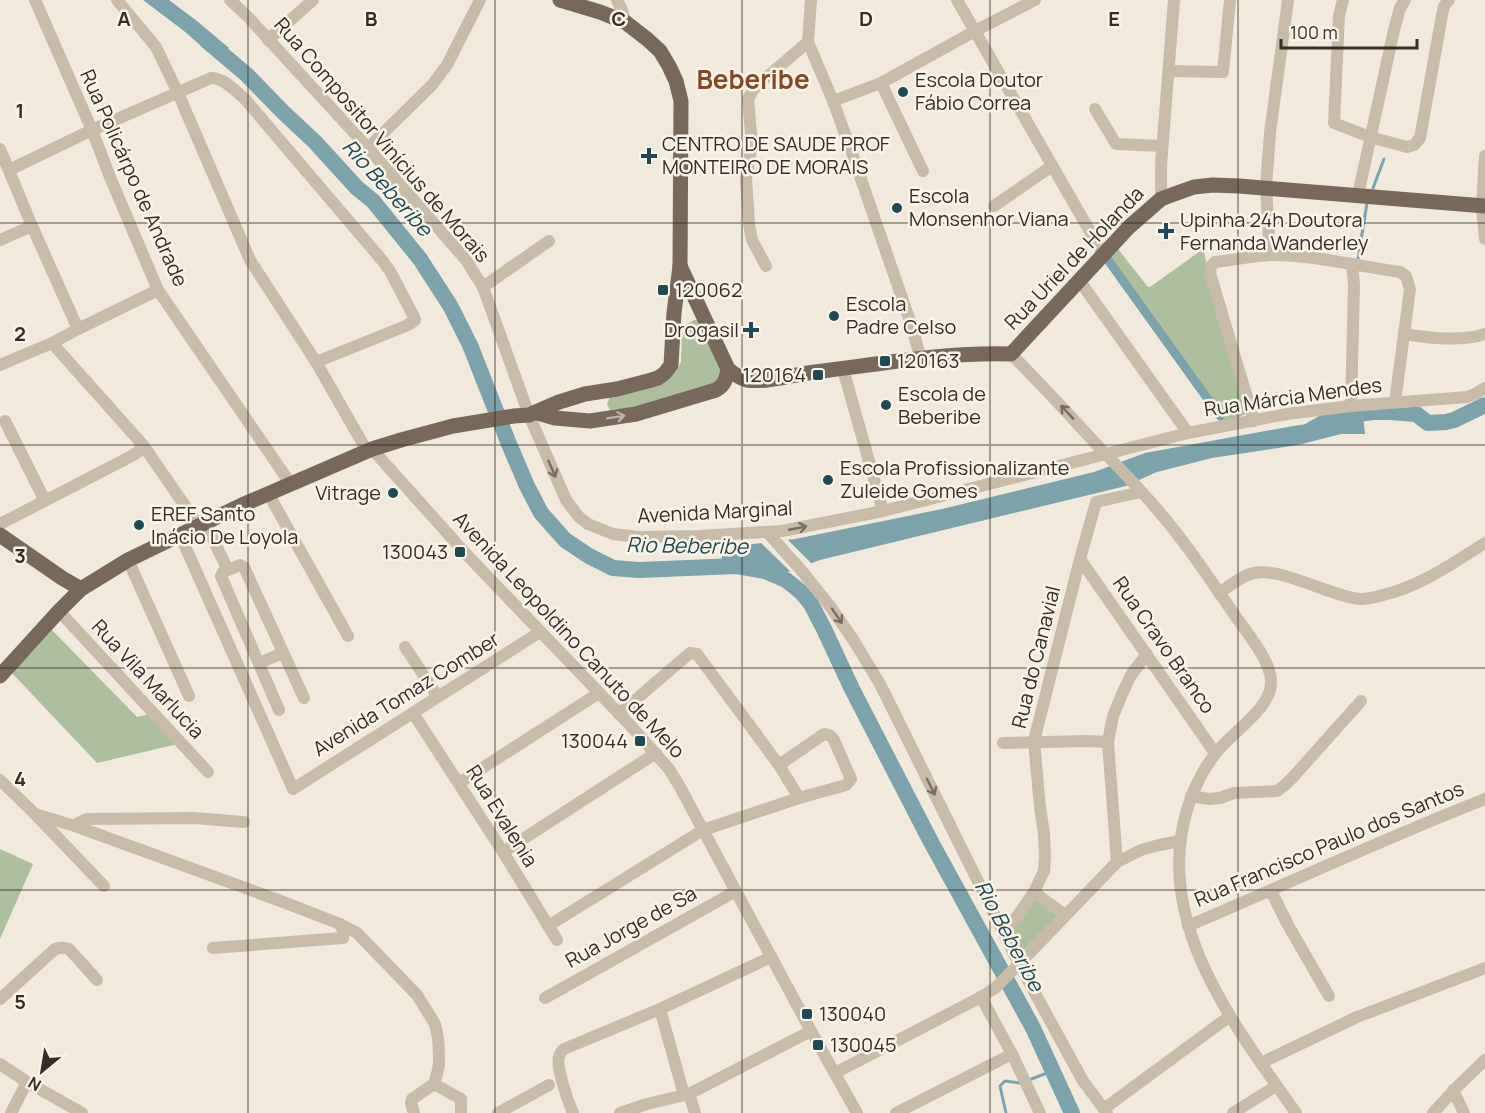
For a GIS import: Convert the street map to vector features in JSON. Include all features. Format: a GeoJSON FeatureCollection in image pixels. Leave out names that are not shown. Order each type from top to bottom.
{"type":"FeatureCollection","features":[{"type":"Feature","properties":{"kind":"main road"},"geometry":{"type":"LineString","coordinates":[[0,676],[77,593],[128,560],[268,493],[370,450],[453,426],[527,415],[585,394],[617,389],[658,378],[665,373],[671,365],[680,266],[681,100],[675,81],[660,51],[647,39],[625,22],[560,0]]}},
{"type":"Feature","properties":{"kind":"main road","name":"Rua Uriel de Holanda"},"geometry":{"type":"LineString","coordinates":[[728,369],[736,376],[748,380],[764,380],[921,359],[980,353],[1011,354],[1129,227],[1161,199],[1194,188],[1213,185],[1266,187],[1483,206]]}},
{"type":"Feature","properties":{"kind":"main road"},"geometry":{"type":"LineString","coordinates":[[527,415],[590,421],[636,414],[722,387],[728,369],[680,266]]}},
{"type":"Feature","properties":{"kind":"main road"},"geometry":{"type":"LineString","coordinates":[[674,313],[682,305],[687,304],[703,312]]}},
{"type":"Feature","properties":{"kind":"main road"},"geometry":{"type":"LineString","coordinates":[[585,394],[577,407],[579,413],[590,421]]}},
{"type":"Feature","properties":{"kind":"main road"},"geometry":{"type":"LineString","coordinates":[[0,535],[62,578],[77,593]]}},
{"type":"Feature","properties":{"kind":"main road"},"geometry":{"type":"LineString","coordinates":[[0,547],[77,593]]}},
{"type":"Feature","properties":{"kind":"street","name":"Rua Policárpo de Andrade"},"geometry":{"type":"LineString","coordinates":[[35,0],[158,290],[290,483]]}},
{"type":"Feature","properties":{"kind":"street","name":"Avenida Leopoldino Canuto de Melo"},"geometry":{"type":"LineString","coordinates":[[117,0],[156,47],[250,260],[370,450],[669,769],[857,1113]]}},
{"type":"Feature","properties":{"kind":"street","name":"Rua Compositor Vinícius de Morais"},"geometry":{"type":"LineString","coordinates":[[230,0],[368,148],[466,260],[483,287],[527,415]]}},
{"type":"Feature","properties":{"kind":"street"},"geometry":{"type":"LineString","coordinates":[[268,40],[313,0]]}},
{"type":"Feature","properties":{"kind":"street"},"geometry":{"type":"LineString","coordinates":[[368,148],[447,65],[480,0]]}},
{"type":"Feature","properties":{"kind":"street"},"geometry":{"type":"LineString","coordinates":[[616,0],[621,5],[625,22]]}},
{"type":"Feature","properties":{"kind":"street"},"geometry":{"type":"LineString","coordinates":[[811,0],[808,42],[833,101],[910,321],[921,359]]}},
{"type":"Feature","properties":{"kind":"street"},"geometry":{"type":"LineString","coordinates":[[957,0],[1103,254]]}},
{"type":"Feature","properties":{"kind":"street"},"geometry":{"type":"LineString","coordinates":[[833,101],[881,83],[1035,0]]}},
{"type":"Feature","properties":{"kind":"street"},"geometry":{"type":"LineString","coordinates":[[1161,199],[1162,146],[1174,0]]}},
{"type":"Feature","properties":{"kind":"street"},"geometry":{"type":"LineString","coordinates":[[1169,71],[1223,72],[1230,0]]}},
{"type":"Feature","properties":{"kind":"street"},"geometry":{"type":"LineString","coordinates":[[1270,255],[1266,187],[1272,113],[1288,0]]}},
{"type":"Feature","properties":{"kind":"street"},"geometry":{"type":"LineString","coordinates":[[1343,0],[1339,16],[1334,123],[1370,137],[1407,147],[1414,145],[1420,138],[1442,15],[1444,6],[1449,0]]}},
{"type":"Feature","properties":{"kind":"street"},"geometry":{"type":"LineString","coordinates":[[1358,195],[1394,30],[1400,8],[1405,0]]}},
{"type":"Feature","properties":{"kind":"street"},"geometry":{"type":"LineString","coordinates":[[766,266],[752,240],[749,224],[746,178],[752,144],[748,99],[762,81],[808,42]]}},
{"type":"Feature","properties":{"kind":"street"},"geometry":{"type":"LineString","coordinates":[[9,170],[92,130],[211,78],[222,81],[244,98],[390,271],[415,320],[408,325],[316,362]]}},
{"type":"Feature","properties":{"kind":"street"},"geometry":{"type":"LineString","coordinates":[[881,83],[923,171]]}},
{"type":"Feature","properties":{"kind":"street"},"geometry":{"type":"LineString","coordinates":[[1095,109],[1116,144],[1162,146]]}},
{"type":"Feature","properties":{"kind":"street"},"geometry":{"type":"LineString","coordinates":[[0,149],[78,329]]}},
{"type":"Feature","properties":{"kind":"street"},"geometry":{"type":"LineString","coordinates":[[1485,156],[1483,206],[1485,239]]}},
{"type":"Feature","properties":{"kind":"street"},"geometry":{"type":"LineString","coordinates":[[994,206],[1052,166]]}},
{"type":"Feature","properties":{"kind":"street"},"geometry":{"type":"LineString","coordinates":[[0,240],[32,226]]}},
{"type":"Feature","properties":{"kind":"street"},"geometry":{"type":"LineString","coordinates":[[483,287],[549,241]]}},
{"type":"Feature","properties":{"kind":"street"},"geometry":{"type":"LineString","coordinates":[[1254,420],[1210,273],[1211,266],[1215,262],[1270,255],[1329,259],[1400,272],[1406,276],[1410,289],[1395,402]]}},
{"type":"Feature","properties":{"kind":"street"},"geometry":{"type":"LineString","coordinates":[[1351,406],[1354,285],[1352,265]]}},
{"type":"Feature","properties":{"kind":"street"},"geometry":{"type":"LineString","coordinates":[[1079,280],[1188,433]]}},
{"type":"Feature","properties":{"kind":"street"},"geometry":{"type":"LineString","coordinates":[[0,365],[52,344],[158,290]]}},
{"type":"Feature","properties":{"kind":"street"},"geometry":{"type":"LineString","coordinates":[[1404,334],[1428,338],[1476,337],[1485,334]]}},
{"type":"Feature","properties":{"kind":"street"},"geometry":{"type":"LineString","coordinates":[[52,344],[142,445],[202,525],[228,570]]}},
{"type":"Feature","properties":{"kind":"street"},"geometry":{"type":"LineString","coordinates":[[1011,354],[1138,488],[1178,535],[1260,652],[1269,670],[1271,683],[1264,702],[1215,753],[1191,796],[1180,841],[1180,886],[1188,926],[1209,978],[1230,1016],[1296,1113]]}},
{"type":"Feature","properties":{"kind":"street"},"geometry":{"type":"LineString","coordinates":[[843,369],[883,511]]}},
{"type":"Feature","properties":{"kind":"street","name":"Rua Márcia Mendes"},"geometry":{"type":"LineString","coordinates":[[1110,458],[1188,433],[1254,420],[1351,406],[1467,397],[1485,388]]}},
{"type":"Feature","properties":{"kind":"street","name":"Avenida Marginal"},"geometry":{"type":"LineString","coordinates":[[527,415],[566,500],[579,517],[588,524],[613,534],[638,537],[769,536],[1110,458]]}},
{"type":"Feature","properties":{"kind":"street"},"geometry":{"type":"LineString","coordinates":[[5,422],[45,501]]}},
{"type":"Feature","properties":{"kind":"street"},"geometry":{"type":"LineString","coordinates":[[0,524],[137,453],[142,445]]}},
{"type":"Feature","properties":{"kind":"street","name":"Rua do Canavial"},"geometry":{"type":"LineString","coordinates":[[1006,939],[1007,931],[1034,892],[1044,871],[1045,856],[1034,741],[1096,502],[1138,488]]}},
{"type":"Feature","properties":{"kind":"street"},"geometry":{"type":"LineString","coordinates":[[268,493],[348,636]]}},
{"type":"Feature","properties":{"kind":"street","name":"Avenida Tomaz Comber"},"geometry":{"type":"LineString","coordinates":[[180,535],[293,789],[540,632]]}},
{"type":"Feature","properties":{"kind":"street"},"geometry":{"type":"LineString","coordinates":[[769,536],[830,606],[880,684],[1019,964],[1083,1081],[1106,1111],[1230,1016]]}},
{"type":"Feature","properties":{"kind":"street"},"geometry":{"type":"LineString","coordinates":[[1219,592],[1241,578],[1265,571],[1282,574],[1323,590],[1351,597],[1374,598],[1413,586],[1485,543]]}},
{"type":"Feature","properties":{"kind":"street","name":"Rua Cravo Branco"},"geometry":{"type":"LineString","coordinates":[[1080,559],[1215,753]]}},
{"type":"Feature","properties":{"kind":"street"},"geometry":{"type":"LineString","coordinates":[[128,560],[189,696]]}},
{"type":"Feature","properties":{"kind":"street"},"geometry":{"type":"LineString","coordinates":[[279,710],[221,576],[223,572],[240,565],[244,567],[304,698]]}},
{"type":"Feature","properties":{"kind":"street","name":"Rua Vila Marlucia"},"geometry":{"type":"LineString","coordinates":[[59,611],[208,772]]}},
{"type":"Feature","properties":{"kind":"street"},"geometry":{"type":"LineString","coordinates":[[405,647],[438,697]]}},
{"type":"Feature","properties":{"kind":"street"},"geometry":{"type":"LineString","coordinates":[[259,663],[283,652]]}},
{"type":"Feature","properties":{"kind":"street"},"geometry":{"type":"LineString","coordinates":[[619,714],[690,653],[694,653],[779,765],[800,798]]}},
{"type":"Feature","properties":{"kind":"street"},"geometry":{"type":"LineString","coordinates":[[1118,862],[1108,742],[1113,716],[1123,692],[1131,675],[1147,654]]}},
{"type":"Feature","properties":{"kind":"street"},"geometry":{"type":"LineString","coordinates":[[459,783],[599,693]]}},
{"type":"Feature","properties":{"kind":"street"},"geometry":{"type":"LineString","coordinates":[[1191,796],[1209,799],[1221,798],[1234,793],[1277,791],[1285,786],[1361,701]]}},
{"type":"Feature","properties":{"kind":"street","name":"Rua Evalenia"},"geometry":{"type":"LineString","coordinates":[[413,713],[503,852],[556,940]]}},
{"type":"Feature","properties":{"kind":"street"},"geometry":{"type":"LineString","coordinates":[[548,926],[703,830],[849,783],[850,776],[834,740],[831,736],[824,734],[779,765]]}},
{"type":"Feature","properties":{"kind":"street"},"geometry":{"type":"LineString","coordinates":[[1003,743],[1108,742]]}},
{"type":"Feature","properties":{"kind":"street"},"geometry":{"type":"LineString","coordinates":[[503,852],[656,753]]}},
{"type":"Feature","properties":{"kind":"street"},"geometry":{"type":"LineString","coordinates":[[0,780],[104,886]]}},
{"type":"Feature","properties":{"kind":"street","name":"Rua Francisco Paulo dos Santos"},"geometry":{"type":"LineString","coordinates":[[1188,926],[1422,823],[1485,798]]}},
{"type":"Feature","properties":{"kind":"street"},"geometry":{"type":"LineString","coordinates":[[35,814],[75,826],[340,924],[357,933],[417,995],[435,1024],[439,1064],[434,1084],[412,1099],[414,1113]]}},
{"type":"Feature","properties":{"kind":"street"},"geometry":{"type":"LineString","coordinates":[[75,826],[87,819],[193,818],[244,822]]}},
{"type":"Feature","properties":{"kind":"street"},"geometry":{"type":"LineString","coordinates":[[835,1073],[981,998],[1006,978],[1118,862],[1141,850],[1180,841]]}},
{"type":"Feature","properties":{"kind":"street","name":"Rua Jorge de Sa"},"geometry":{"type":"LineString","coordinates":[[545,998],[736,891]]}},
{"type":"Feature","properties":{"kind":"street"},"geometry":{"type":"LineString","coordinates":[[1271,891],[1329,996]]}},
{"type":"Feature","properties":{"kind":"street"},"geometry":{"type":"LineString","coordinates":[[1034,892],[1065,915]]}},
{"type":"Feature","properties":{"kind":"street"},"geometry":{"type":"LineString","coordinates":[[213,948],[343,939],[344,932],[340,924]]}},
{"type":"Feature","properties":{"kind":"street"},"geometry":{"type":"LineString","coordinates":[[0,999],[55,949],[65,947],[97,980]]}},
{"type":"Feature","properties":{"kind":"street"},"geometry":{"type":"LineString","coordinates":[[573,1113],[559,1061],[560,1053],[564,1049],[660,1009],[771,957]]}},
{"type":"Feature","properties":{"kind":"street"},"geometry":{"type":"LineString","coordinates":[[1261,1063],[1356,1017],[1485,968]]}},
{"type":"Feature","properties":{"kind":"street"},"geometry":{"type":"LineString","coordinates":[[981,998],[1012,1054],[1040,1113]]}},
{"type":"Feature","properties":{"kind":"street"},"geometry":{"type":"LineString","coordinates":[[660,1009],[687,1095],[695,1113]]}},
{"type":"Feature","properties":{"kind":"street"},"geometry":{"type":"LineString","coordinates":[[620,1113],[687,1095],[811,1031]]}},
{"type":"Feature","properties":{"kind":"street"},"geometry":{"type":"LineString","coordinates":[[896,1113],[1012,1054]]}},
{"type":"Feature","properties":{"kind":"street"},"geometry":{"type":"LineString","coordinates":[[1433,1113],[1453,1090],[1485,1060]]}},
{"type":"Feature","properties":{"kind":"street"},"geometry":{"type":"LineString","coordinates":[[0,1064],[82,1113]]}},
{"type":"Feature","properties":{"kind":"street"},"geometry":{"type":"LineString","coordinates":[[11,1113],[27,1082]]}},
{"type":"Feature","properties":{"kind":"street"},"geometry":{"type":"LineString","coordinates":[[434,1084],[461,1099],[461,1113]]}},
{"type":"Feature","properties":{"kind":"street"},"geometry":{"type":"LineString","coordinates":[[498,1113],[549,1085]]}},
{"type":"Feature","properties":{"kind":"street"},"geometry":{"type":"LineString","coordinates":[[1233,1113],[1276,1086]]}},
{"type":"Feature","properties":{"kind":"street"},"geometry":{"type":"LineString","coordinates":[[1453,1090],[1464,1113]]}},
{"type":"Feature","properties":{"kind":"green space"},"geometry":{"type":"Polygon","coordinates":[[[1118,249],[1150,287],[1203,249],[1246,414],[1222,424],[1106,261],[1118,249]]]}},
{"type":"Feature","properties":{"kind":"green space"},"geometry":{"type":"Polygon","coordinates":[[[694,320],[699,320],[722,368],[716,384],[636,409],[610,410],[607,404],[610,396],[663,383],[670,379],[681,362],[682,329],[694,320]]]}},
{"type":"Feature","properties":{"kind":"green space"},"geometry":{"type":"Polygon","coordinates":[[[52,630],[137,717],[150,714],[178,744],[97,763],[12,673],[52,630]]]}},
{"type":"Feature","properties":{"kind":"green space"},"geometry":{"type":"Polygon","coordinates":[[[0,849],[33,864],[0,939],[0,849]]]}},
{"type":"Feature","properties":{"kind":"green space"},"geometry":{"type":"Polygon","coordinates":[[[1035,899],[1057,916],[1021,953],[1012,933],[1035,899]]]}},
{"type":"Feature","properties":{"kind":"water"},"geometry":{"type":"Polygon","coordinates":[[[143,0],[169,0],[229,48],[217,60],[143,0]]]}},
{"type":"Feature","properties":{"kind":"water"},"geometry":{"type":"Polygon","coordinates":[[[1363,416],[1365,434],[1341,434],[1298,445],[1212,458],[1157,472],[1126,486],[820,560],[785,573],[764,564],[721,561],[722,556],[744,545],[795,539],[942,509],[1094,472],[1145,453],[1293,426],[1363,416]]]}},
{"type":"Feature","properties":{"kind":"pier"},"geometry":{"type":"Polygon","coordinates":[[[786,538],[814,566],[790,571],[760,542],[786,538]]]}},
{"type":"Feature","properties":{"kind":"waterway","name":"Rio Beberibe"},"geometry":{"type":"LineString","coordinates":[[207,41],[247,75],[315,142],[357,188],[373,201],[420,259],[451,307],[470,345],[527,486],[541,513],[565,540],[613,568],[639,570],[737,566],[765,571],[786,580],[811,604],[931,842],[1033,1028],[1072,1113]]}},
{"type":"Feature","properties":{"kind":"waterway"},"geometry":{"type":"LineString","coordinates":[[1373,188],[1384,159]]}},
{"type":"Feature","properties":{"kind":"waterway"},"geometry":{"type":"LineString","coordinates":[[1358,259],[1367,203]]}},
{"type":"Feature","properties":{"kind":"waterway"},"geometry":{"type":"LineString","coordinates":[[1108,260],[1220,416]]}},
{"type":"Feature","properties":{"kind":"waterway"},"geometry":{"type":"LineString","coordinates":[[1309,431],[1330,419],[1342,417],[1352,419],[1359,414],[1372,412],[1416,414],[1428,423],[1446,422],[1485,405]]}},
{"type":"Feature","properties":{"kind":"waterway"},"geometry":{"type":"LineString","coordinates":[[1029,1080],[1052,1071]]}},
{"type":"Feature","properties":{"kind":"waterway"},"geometry":{"type":"LineString","coordinates":[[1006,1113],[1000,1086],[1005,1081],[1022,1082]]}},
{"type":"Feature","properties":{"kind":"place","name":"Escola Doutor Fábio Correa"},"geometry":{"type":"Point","coordinates":[903,92]}},
{"type":"Feature","properties":{"kind":"place","name":"CENTRO DE SAUDE PROF MONTEIRO DE MORAIS"},"geometry":{"type":"Point","coordinates":[649,156]}},
{"type":"Feature","properties":{"kind":"place","name":"Escola Monsenhor Viana"},"geometry":{"type":"Point","coordinates":[897,208]}},
{"type":"Feature","properties":{"kind":"place","name":"Upinha 24h Doutora Fernanda Wanderley"},"geometry":{"type":"Point","coordinates":[1166,231]}},
{"type":"Feature","properties":{"kind":"place","name":"120062"},"geometry":{"type":"Point","coordinates":[663,290]}},
{"type":"Feature","properties":{"kind":"place","name":"Escola Padre Celso"},"geometry":{"type":"Point","coordinates":[834,316]}},
{"type":"Feature","properties":{"kind":"place","name":"Drogasil"},"geometry":{"type":"Point","coordinates":[751,330]}},
{"type":"Feature","properties":{"kind":"place","name":"120163"},"geometry":{"type":"Point","coordinates":[885,361]}},
{"type":"Feature","properties":{"kind":"place","name":"120164"},"geometry":{"type":"Point","coordinates":[818,375]}},
{"type":"Feature","properties":{"kind":"place","name":"Escola de Beberibe"},"geometry":{"type":"Point","coordinates":[886,405]}},
{"type":"Feature","properties":{"kind":"place","name":"Escola Profissionalizante Zuleide Gomes"},"geometry":{"type":"Point","coordinates":[828,480]}},
{"type":"Feature","properties":{"kind":"place","name":"Vitrage"},"geometry":{"type":"Point","coordinates":[393,493]}},
{"type":"Feature","properties":{"kind":"place","name":"EREF Santo Inácio De Loyola"},"geometry":{"type":"Point","coordinates":[139,525]}},
{"type":"Feature","properties":{"kind":"place","name":"130043"},"geometry":{"type":"Point","coordinates":[460,552]}},
{"type":"Feature","properties":{"kind":"place","name":"130044"},"geometry":{"type":"Point","coordinates":[640,741]}},
{"type":"Feature","properties":{"kind":"place","name":"130040"},"geometry":{"type":"Point","coordinates":[807,1014]}},
{"type":"Feature","properties":{"kind":"place","name":"130045"},"geometry":{"type":"Point","coordinates":[818,1045]}},
{"type":"Feature","properties":{"kind":"district","name":"Beberibe"},"geometry":{"type":"Point","coordinates":[753,80]}}]}
